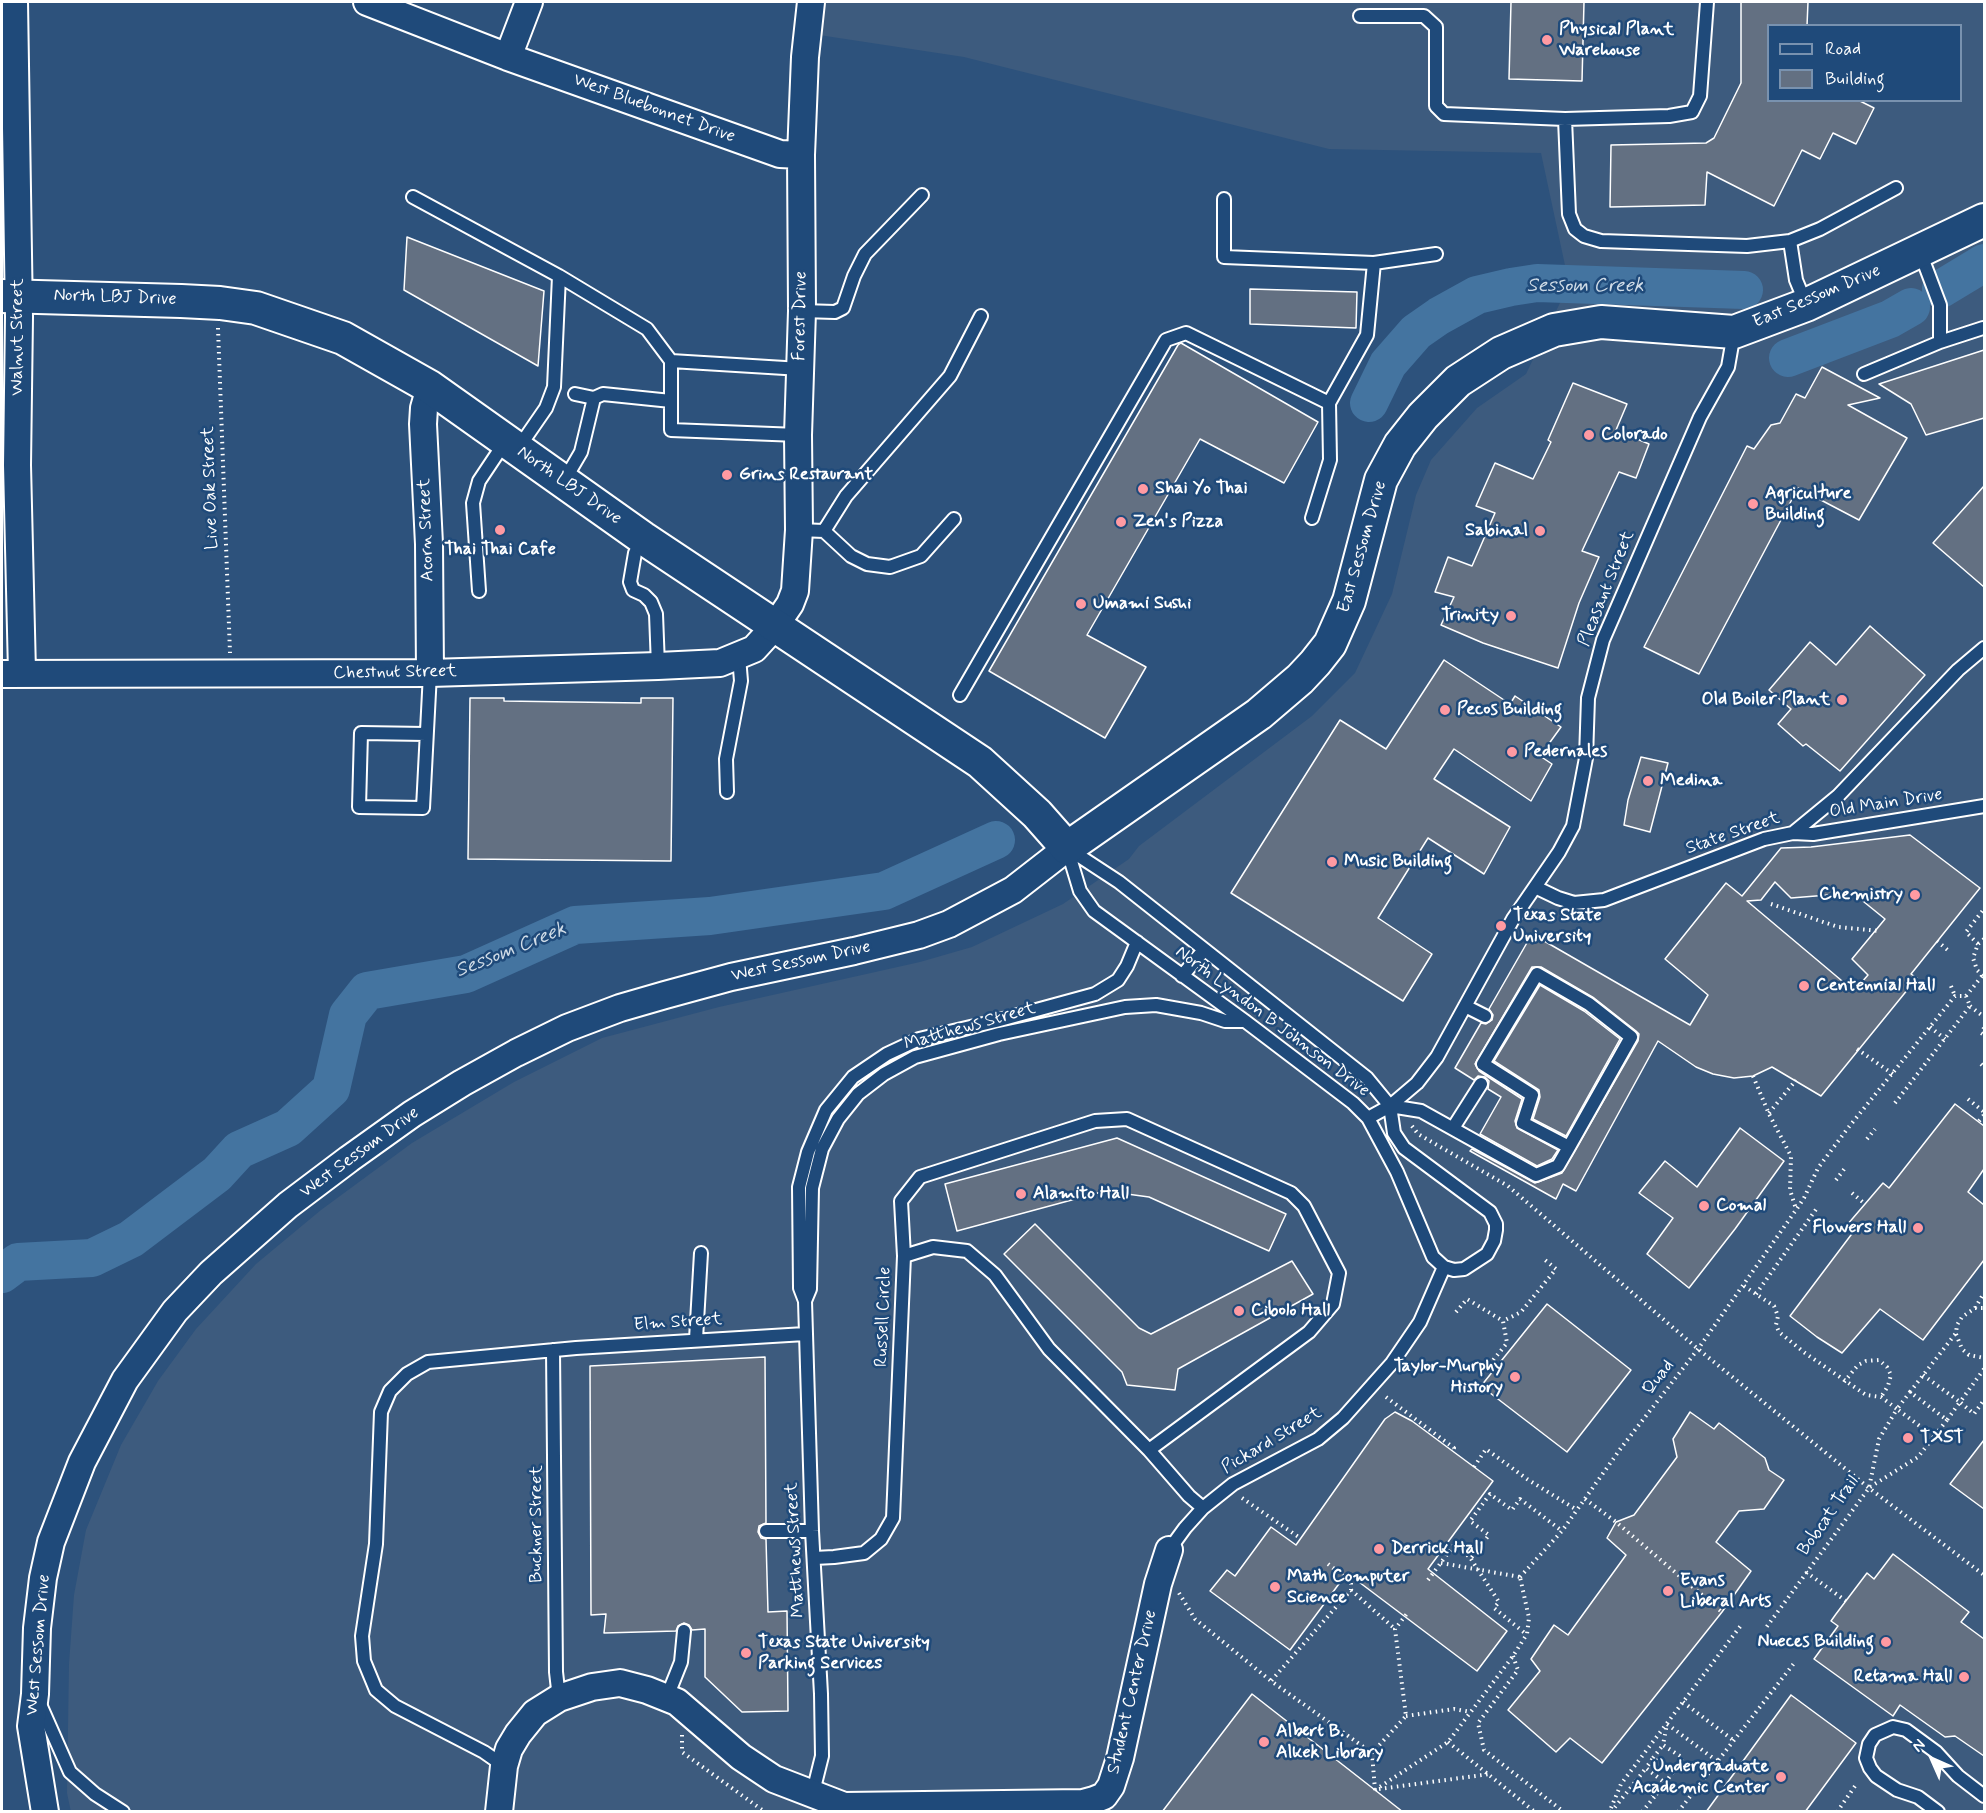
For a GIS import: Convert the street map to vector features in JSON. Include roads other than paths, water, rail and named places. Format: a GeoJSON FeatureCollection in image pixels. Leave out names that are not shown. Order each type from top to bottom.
{"type":"FeatureCollection","features":[{"type":"Feature","properties":{"kind":"street","name":"Walnut Street"},"geometry":{"type":"LineString","coordinates":[[12,673],[8,32],[14,2]]}},
{"type":"Feature","properties":{"kind":"street","name":"West Bluebonnet Drive"},"geometry":{"type":"LineString","coordinates":[[367,2],[508,57],[780,154],[801,155]]}},
{"type":"Feature","properties":{"kind":"street"},"geometry":{"type":"LineString","coordinates":[[508,57],[529,2]]}},
{"type":"Feature","properties":{"kind":"street","name":"Forest Drive"},"geometry":{"type":"LineString","coordinates":[[775,626],[790,604],[795,591],[811,531],[798,435],[802,311],[801,155],[805,57],[811,2]]}},
{"type":"Feature","properties":{"kind":"street","name":"East Sessom Drive"},"geometry":{"type":"LineString","coordinates":[[1067,848],[1259,714],[1315,663],[1329,644],[1349,601],[1381,480],[1400,445],[1423,416],[1458,381],[1501,353],[1554,330],[1601,322],[1734,332],[1806,305],[1984,220]]}},
{"type":"Feature","properties":{"kind":"street","name":"North LBJ Drive"},"geometry":{"type":"LineString","coordinates":[[10,295],[220,303],[256,308],[343,338],[429,387],[643,538],[980,762],[1037,814],[1067,848]]}},
{"type":"Feature","properties":{"kind":"street","name":"Acorn Street"},"geometry":{"type":"LineString","coordinates":[[429,387],[423,424],[429,544],[430,673]]}},
{"type":"Feature","properties":{"kind":"street","name":"Chestnut Street"},"geometry":{"type":"LineString","coordinates":[[12,673],[430,673],[720,663],[754,650],[775,626]]}},
{"type":"Feature","properties":{"kind":"street","name":"West Sessom Drive"},"geometry":{"type":"LineString","coordinates":[[45,1812],[32,1726],[37,1628],[43,1578],[51,1542],[82,1462],[125,1380],[175,1311],[211,1273],[288,1205],[412,1114],[462,1083],[567,1028],[664,994],[731,977],[865,949],[929,932],[966,916],[1013,890],[1067,848]]}},
{"type":"Feature","properties":{"kind":"street","name":"Student Center Drive"},"geometry":{"type":"LineString","coordinates":[[499,1812],[504,1766],[509,1749],[535,1713],[559,1698],[592,1687],[620,1683],[677,1702],[774,1779],[812,1796],[844,1806],[1083,1803],[1104,1796],[1111,1786],[1120,1758],[1158,1584],[1169,1550]]}},
{"type":"Feature","properties":{"kind":"lane"},"geometry":{"type":"LineString","coordinates":[[1360,16],[1424,16],[1436,27],[1436,106],[1444,114],[1565,119],[1669,116],[1692,112],[1700,96],[1707,2]]}},
{"type":"Feature","properties":{"kind":"lane"},"geometry":{"type":"LineString","coordinates":[[1565,119],[1569,214],[1575,229],[1584,236],[1601,241],[1747,246],[1790,241],[1820,229],[1896,188]]}},
{"type":"Feature","properties":{"kind":"lane"},"geometry":{"type":"LineString","coordinates":[[802,311],[835,312],[843,308],[854,276],[865,254],[922,195]]}},
{"type":"Feature","properties":{"kind":"lane"},"geometry":{"type":"LineString","coordinates":[[413,197],[559,276],[647,329],[671,361],[671,430],[798,435]]}},
{"type":"Feature","properties":{"kind":"lane"},"geometry":{"type":"LineString","coordinates":[[1224,199],[1224,257],[1374,263],[1436,254]]}},
{"type":"Feature","properties":{"kind":"lane"},"geometry":{"type":"LineString","coordinates":[[1790,241],[1796,280],[1806,305]]}},
{"type":"Feature","properties":{"kind":"lane"},"geometry":{"type":"LineString","coordinates":[[1919,251],[1933,282],[1940,305],[1940,342]]}},
{"type":"Feature","properties":{"kind":"lane"},"geometry":{"type":"LineString","coordinates":[[1312,518],[1330,460],[1329,403],[1367,335],[1374,263]]}},
{"type":"Feature","properties":{"kind":"lane"},"geometry":{"type":"LineString","coordinates":[[479,591],[473,503],[479,481],[546,408],[554,387],[559,276]]}},
{"type":"Feature","properties":{"kind":"lane"},"geometry":{"type":"LineString","coordinates":[[954,519],[921,556],[890,567],[867,564],[811,531],[846,496],[950,376],[981,316]]}},
{"type":"Feature","properties":{"kind":"lane"},"geometry":{"type":"LineString","coordinates":[[1864,374],[1940,342],[1983,328]]}},
{"type":"Feature","properties":{"kind":"lane","name":"Pleasant Street"},"geometry":{"type":"LineString","coordinates":[[1368,1118],[1390,1106],[1418,1083],[1437,1057],[1513,919],[1559,852],[1573,826],[1586,758],[1588,698],[1603,640],[1700,417],[1728,367],[1734,332]]}},
{"type":"Feature","properties":{"kind":"lane"},"geometry":{"type":"LineString","coordinates":[[960,695],[1166,340],[1186,333],[1329,403]]}},
{"type":"Feature","properties":{"kind":"lane"},"geometry":{"type":"LineString","coordinates":[[671,361],[801,369]]}},
{"type":"Feature","properties":{"kind":"lane"},"geometry":{"type":"LineString","coordinates":[[575,394],[594,398],[603,394],[671,401]]}},
{"type":"Feature","properties":{"kind":"lane"},"geometry":{"type":"LineString","coordinates":[[564,481],[581,452],[594,398]]}},
{"type":"Feature","properties":{"kind":"lane"},"geometry":{"type":"LineString","coordinates":[[643,538],[635,553],[630,582],[633,591],[644,595],[651,602],[656,614],[658,666]]}},
{"type":"Feature","properties":{"kind":"lane","name":"State Street"},"geometry":{"type":"LineString","coordinates":[[1535,887],[1574,903],[1604,900],[1764,839],[1793,833],[1838,796],[1958,670],[1984,648]]}},
{"type":"Feature","properties":{"kind":"lane"},"geometry":{"type":"LineString","coordinates":[[727,792],[726,759],[741,681],[739,657]]}},
{"type":"Feature","properties":{"kind":"lane"},"geometry":{"type":"LineString","coordinates":[[426,734],[361,733],[359,807],[423,808],[430,673]]}},
{"type":"Feature","properties":{"kind":"lane","name":"Old Main Drive"},"geometry":{"type":"LineString","coordinates":[[1793,833],[1813,834],[1984,807]]}},
{"type":"Feature","properties":{"kind":"lane","name":"North Lyndon B Johnson Drive"},"geometry":{"type":"LineString","coordinates":[[1067,848],[1119,882],[1367,1078],[1390,1106],[1394,1133],[1404,1148],[1490,1212],[1496,1224],[1494,1241],[1487,1254],[1464,1269],[1454,1270],[1444,1267],[1433,1257],[1420,1221],[1368,1118],[1353,1103],[1245,1021],[1094,911],[1080,891],[1067,848]]}},
{"type":"Feature","properties":{"kind":"lane","name":"Matthews Street"},"geometry":{"type":"LineString","coordinates":[[812,1796],[822,1756],[805,1301],[800,1288],[800,1187],[808,1152],[826,1110],[853,1077],[887,1054],[919,1039],[1095,994],[1118,980],[1137,942]]}},
{"type":"Feature","properties":{"kind":"lane"},"geometry":{"type":"LineString","coordinates":[[1182,976],[1204,950]]}},
{"type":"Feature","properties":{"kind":"lane"},"geometry":{"type":"LineString","coordinates":[[1390,1106],[1421,1111],[1536,1174],[1558,1166],[1569,1148],[1631,1037],[1589,1004],[1537,974],[1483,1065],[1532,1095],[1523,1124],[1569,1148]]}},
{"type":"Feature","properties":{"kind":"lane","name":"Matthews Street"},"geometry":{"type":"LineString","coordinates":[[805,1301],[810,1289],[812,1188],[822,1149],[838,1119],[858,1094],[884,1074],[915,1057],[999,1034],[1125,1007],[1156,1005],[1201,1013],[1224,1021],[1245,1021]]}},
{"type":"Feature","properties":{"kind":"lane"},"geometry":{"type":"LineString","coordinates":[[1465,1005],[1485,1016]]}},
{"type":"Feature","properties":{"kind":"lane"},"geometry":{"type":"LineString","coordinates":[[1453,1128],[1481,1084]]}},
{"type":"Feature","properties":{"kind":"lane"},"geometry":{"type":"LineString","coordinates":[[904,1256],[902,1201],[920,1177],[1095,1121],[1127,1119],[1291,1193],[1304,1206],[1340,1273],[1333,1304],[1308,1332],[1149,1450]]}},
{"type":"Feature","properties":{"kind":"lane","name":"Russell Circle"},"geometry":{"type":"LineString","coordinates":[[814,1558],[864,1553],[880,1539],[893,1518],[904,1256],[933,1247],[967,1251],[995,1275],[1049,1348],[1203,1508]]}},
{"type":"Feature","properties":{"kind":"lane"},"geometry":{"type":"LineString","coordinates":[[696,1339],[701,1253]]}},
{"type":"Feature","properties":{"kind":"lane","name":"Pickard Street"},"geometry":{"type":"LineString","coordinates":[[1169,1550],[1203,1508],[1233,1484],[1318,1439],[1343,1418],[1392,1363],[1420,1322],[1444,1267]]}},
{"type":"Feature","properties":{"kind":"lane","name":"Elm Street"},"geometry":{"type":"LineString","coordinates":[[504,1766],[484,1752],[395,1706],[376,1690],[363,1661],[362,1636],[376,1544],[381,1412],[390,1391],[407,1374],[428,1362],[696,1339],[805,1334]]}},
{"type":"Feature","properties":{"kind":"lane","name":"Buckner Street"},"geometry":{"type":"LineString","coordinates":[[554,1350],[556,1672],[559,1698]]}},
{"type":"Feature","properties":{"kind":"lane"},"geometry":{"type":"LineString","coordinates":[[766,1532],[812,1531]]}},
{"type":"Feature","properties":{"kind":"lane"},"geometry":{"type":"LineString","coordinates":[[667,1697],[681,1662],[684,1631]]}},
{"type":"Feature","properties":{"kind":"lane"},"geometry":{"type":"LineString","coordinates":[[35,1694],[70,1772],[95,1794],[123,1812]]}},
{"type":"Feature","properties":{"kind":"lane"},"geometry":{"type":"LineString","coordinates":[[1938,1812],[1918,1797],[1898,1790],[1876,1776],[1866,1758],[1869,1744],[1875,1735],[1893,1727],[1906,1730],[1936,1752],[1958,1776],[1984,1796]]}},
{"type":"Feature","properties":{"kind":"waterway","name":"Sessom Creek"},"geometry":{"type":"LineString","coordinates":[[1941,289],[1984,263]]}},
{"type":"Feature","properties":{"kind":"waterway","name":"Sessom Creek"},"geometry":{"type":"LineString","coordinates":[[1369,403],[1388,364],[1416,332],[1477,295],[1537,283],[1744,290]]}},
{"type":"Feature","properties":{"kind":"waterway","name":"Sessom Creek"},"geometry":{"type":"LineString","coordinates":[[1788,358],[1890,319],[1911,307]]}},
{"type":"Feature","properties":{"kind":"waterway","name":"Sessom Creek"},"geometry":{"type":"LineString","coordinates":[[2,1274],[18,1262],[92,1258],[131,1239],[217,1174],[239,1150],[288,1128],[331,1089],[348,1015],[367,991],[466,974],[575,925],[710,916],[884,891],[996,840]]}},
{"type":"Feature","properties":{"kind":"place","name":"Physical Plant Warehouse"},"geometry":{"type":"Point","coordinates":[1547,40]}},
{"type":"Feature","properties":{"kind":"place","name":"Colorado"},"geometry":{"type":"Point","coordinates":[1589,435]}},
{"type":"Feature","properties":{"kind":"place","name":"Grins Restaurant"},"geometry":{"type":"Point","coordinates":[727,475]}},
{"type":"Feature","properties":{"kind":"place","name":"Shai Yo Thai"},"geometry":{"type":"Point","coordinates":[1143,489]}},
{"type":"Feature","properties":{"kind":"place","name":"Agriculture Building"},"geometry":{"type":"Point","coordinates":[1753,504]}},
{"type":"Feature","properties":{"kind":"place","name":"Zen's Pizza"},"geometry":{"type":"Point","coordinates":[1121,522]}},
{"type":"Feature","properties":{"kind":"place","name":"Thai Thai Cafe"},"geometry":{"type":"Point","coordinates":[500,530]}},
{"type":"Feature","properties":{"kind":"place","name":"Sabinal"},"geometry":{"type":"Point","coordinates":[1540,531]}},
{"type":"Feature","properties":{"kind":"place","name":"Umami Sushi"},"geometry":{"type":"Point","coordinates":[1081,604]}},
{"type":"Feature","properties":{"kind":"place","name":"Trinity"},"geometry":{"type":"Point","coordinates":[1511,616]}},
{"type":"Feature","properties":{"kind":"place","name":"Old Boiler Plant"},"geometry":{"type":"Point","coordinates":[1842,700]}},
{"type":"Feature","properties":{"kind":"place","name":"Pecos Building"},"geometry":{"type":"Point","coordinates":[1445,710]}},
{"type":"Feature","properties":{"kind":"place","name":"Pedernales"},"geometry":{"type":"Point","coordinates":[1512,752]}},
{"type":"Feature","properties":{"kind":"place","name":"Medina"},"geometry":{"type":"Point","coordinates":[1648,781]}},
{"type":"Feature","properties":{"kind":"place","name":"Music Building"},"geometry":{"type":"Point","coordinates":[1332,862]}},
{"type":"Feature","properties":{"kind":"place","name":"Chemistry"},"geometry":{"type":"Point","coordinates":[1915,895]}},
{"type":"Feature","properties":{"kind":"place","name":"Texas State University"},"geometry":{"type":"Point","coordinates":[1501,926]}},
{"type":"Feature","properties":{"kind":"place","name":"Centennial Hall"},"geometry":{"type":"Point","coordinates":[1804,986]}},
{"type":"Feature","properties":{"kind":"place","name":"Alamito Hall"},"geometry":{"type":"Point","coordinates":[1021,1194]}},
{"type":"Feature","properties":{"kind":"place","name":"Comal"},"geometry":{"type":"Point","coordinates":[1704,1206]}},
{"type":"Feature","properties":{"kind":"place","name":"Flowers Hall"},"geometry":{"type":"Point","coordinates":[1918,1228]}},
{"type":"Feature","properties":{"kind":"place","name":"Cibolo Hall"},"geometry":{"type":"Point","coordinates":[1239,1311]}},
{"type":"Feature","properties":{"kind":"place","name":"Taylor-Murphy History"},"geometry":{"type":"Point","coordinates":[1515,1377]}},
{"type":"Feature","properties":{"kind":"place","name":"TXST"},"geometry":{"type":"Point","coordinates":[1908,1438]}},
{"type":"Feature","properties":{"kind":"place","name":"Derrick Hall"},"geometry":{"type":"Point","coordinates":[1379,1549]}},
{"type":"Feature","properties":{"kind":"place","name":"Math Computer Science"},"geometry":{"type":"Point","coordinates":[1275,1587]}},
{"type":"Feature","properties":{"kind":"place","name":"Evans Liberal Arts"},"geometry":{"type":"Point","coordinates":[1668,1591]}},
{"type":"Feature","properties":{"kind":"place","name":"Nueces Building"},"geometry":{"type":"Point","coordinates":[1886,1642]}},
{"type":"Feature","properties":{"kind":"place","name":"Texas State University Parking Services"},"geometry":{"type":"Point","coordinates":[746,1653]}},
{"type":"Feature","properties":{"kind":"place","name":"Retama Hall"},"geometry":{"type":"Point","coordinates":[1964,1677]}},
{"type":"Feature","properties":{"kind":"place","name":"Albert B. Alkek Library"},"geometry":{"type":"Point","coordinates":[1264,1742]}},
{"type":"Feature","properties":{"kind":"place","name":"Undergraduate Academic Center"},"geometry":{"type":"Point","coordinates":[1781,1777]}}]}
